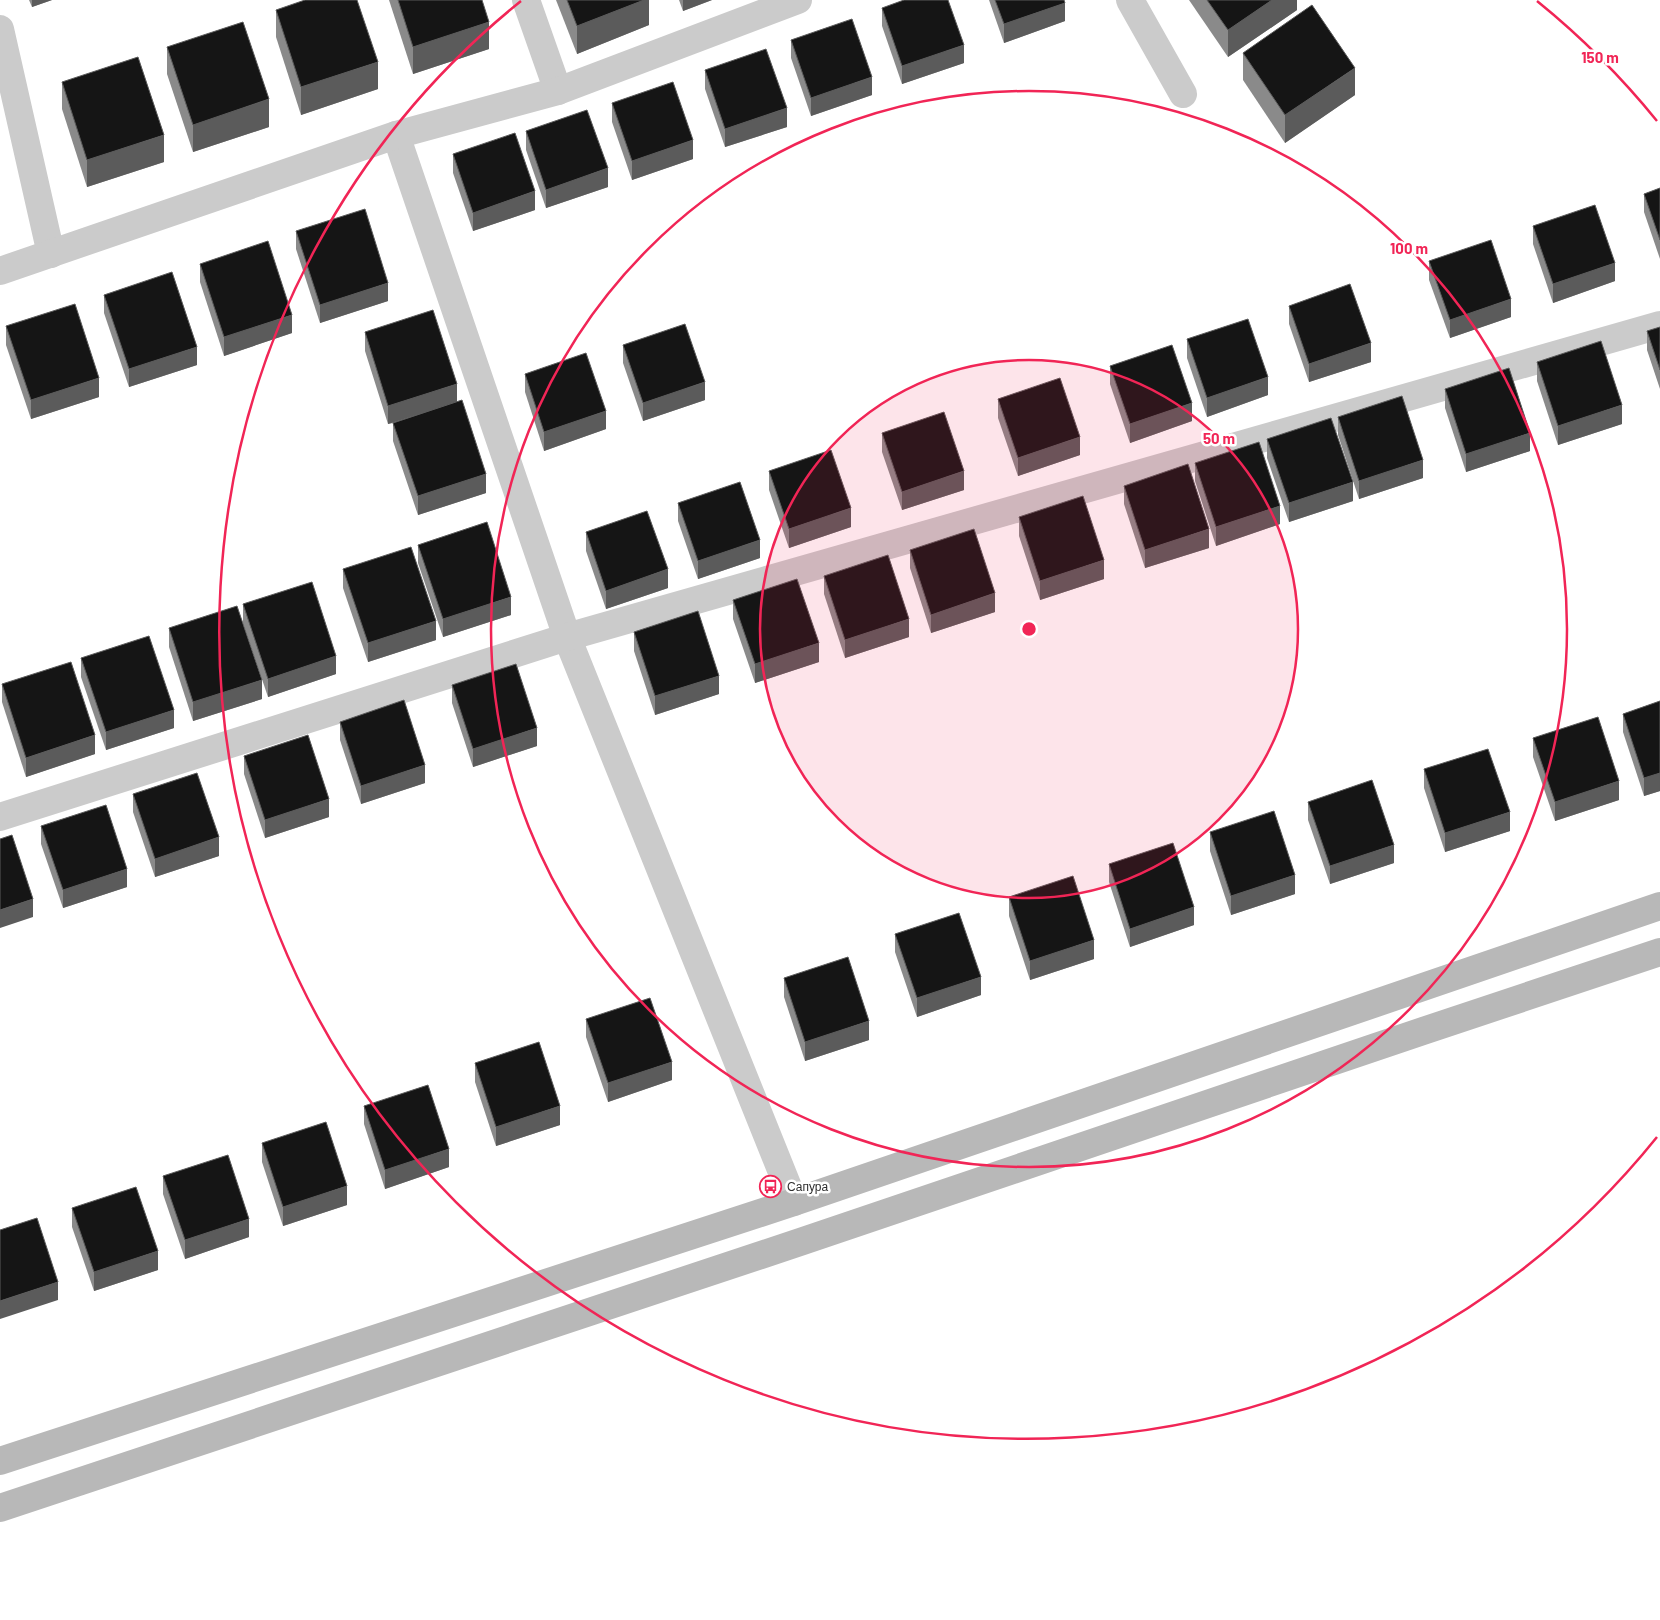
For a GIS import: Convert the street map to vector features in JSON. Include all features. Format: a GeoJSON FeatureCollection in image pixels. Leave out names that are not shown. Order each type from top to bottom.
{"type":"FeatureCollection","features":[{"type":"Feature","properties":{"kind":"main road"},"geometry":{"type":"LineString","coordinates":[[0,1462],[794,1202],[1660,906]]}},
{"type":"Feature","properties":{"kind":"main road"},"geometry":{"type":"LineString","coordinates":[[0,1508],[803,1241],[1660,952]]}},
{"type":"Feature","properties":{"kind":"street"},"geometry":{"type":"LineString","coordinates":[[526,0],[558,91]]}},
{"type":"Feature","properties":{"kind":"street"},"geometry":{"type":"LineString","coordinates":[[0,271],[396,135],[558,91],[798,0]]}},
{"type":"Feature","properties":{"kind":"street"},"geometry":{"type":"LineString","coordinates":[[1130,0],[1183,94]]}},
{"type":"Feature","properties":{"kind":"street"},"geometry":{"type":"LineString","coordinates":[[0,29],[51,254]]}},
{"type":"Feature","properties":{"kind":"street"},"geometry":{"type":"LineString","coordinates":[[396,135],[568,637],[794,1202]]}},
{"type":"Feature","properties":{"kind":"street"},"geometry":{"type":"LineString","coordinates":[[0,818],[568,637],[1660,325]]}},
{"type":"Feature","properties":{"kind":"building"},"geometry":{"type":"Polygon","coordinates":[[[305,0],[357,0],[378,62],[301,87],[276,10],[305,0]]]}},
{"type":"Feature","properties":{"kind":"building"},"geometry":{"type":"Polygon","coordinates":[[[398,0],[482,0],[489,22],[413,47],[398,0]]]}},
{"type":"Feature","properties":{"kind":"building"},"geometry":{"type":"Polygon","coordinates":[[[567,0],[644,0],[577,26],[567,0]]]}},
{"type":"Feature","properties":{"kind":"building"},"geometry":{"type":"Polygon","coordinates":[[[904,0],[948,0],[964,45],[902,66],[882,8],[904,0]]]}},
{"type":"Feature","properties":{"kind":"building"},"geometry":{"type":"Polygon","coordinates":[[[995,0],[1064,0],[1065,3],[1004,24],[995,0]]]}},
{"type":"Feature","properties":{"kind":"building"},"geometry":{"type":"Polygon","coordinates":[[[1207,0],[1272,0],[1228,30],[1207,0]]]}},
{"type":"Feature","properties":{"kind":"building"},"geometry":{"type":"Polygon","coordinates":[[[1312,5],[1355,68],[1285,115],[1243,53],[1312,5]]]}},
{"type":"Feature","properties":{"kind":"building"},"geometry":{"type":"Polygon","coordinates":[[[852,19],[872,77],[811,98],[791,40],[852,19]]]}},
{"type":"Feature","properties":{"kind":"building"},"geometry":{"type":"Polygon","coordinates":[[[243,22],[269,99],[193,125],[167,47],[243,22]]]}},
{"type":"Feature","properties":{"kind":"building"},"geometry":{"type":"Polygon","coordinates":[[[766,49],[787,108],[725,129],[705,70],[766,49]]]}},
{"type":"Feature","properties":{"kind":"building"},"geometry":{"type":"Polygon","coordinates":[[[138,57],[164,135],[87,160],[62,82],[138,57]]]}},
{"type":"Feature","properties":{"kind":"building"},"geometry":{"type":"Polygon","coordinates":[[[673,82],[693,140],[632,161],[612,103],[673,82]]]}},
{"type":"Feature","properties":{"kind":"building"},"geometry":{"type":"Polygon","coordinates":[[[587,110],[608,168],[546,190],[526,131],[587,110]]]}},
{"type":"Feature","properties":{"kind":"building"},"geometry":{"type":"Polygon","coordinates":[[[515,133],[535,191],[473,213],[453,154],[515,133]]]}},
{"type":"Feature","properties":{"kind":"building"},"geometry":{"type":"Polygon","coordinates":[[[1660,188],[1660,240],[1644,194],[1660,188]]]}},
{"type":"Feature","properties":{"kind":"building"},"geometry":{"type":"Polygon","coordinates":[[[1595,205],[1615,263],[1553,284],[1533,226],[1595,205]]]}},
{"type":"Feature","properties":{"kind":"building"},"geometry":{"type":"Polygon","coordinates":[[[365,209],[388,283],[320,305],[296,231],[365,209]]]}},
{"type":"Feature","properties":{"kind":"building"},"geometry":{"type":"Polygon","coordinates":[[[1491,240],[1511,299],[1450,320],[1429,261],[1491,240]]]}},
{"type":"Feature","properties":{"kind":"building"},"geometry":{"type":"Polygon","coordinates":[[[268,241],[292,315],[224,337],[200,264],[268,241]]]}},
{"type":"Feature","properties":{"kind":"building"},"geometry":{"type":"Polygon","coordinates":[[[172,272],[197,347],[129,369],[104,295],[172,272]]]}},
{"type":"Feature","properties":{"kind":"building"},"geometry":{"type":"Polygon","coordinates":[[[1350,284],[1371,343],[1309,364],[1289,306],[1350,284]]]}},
{"type":"Feature","properties":{"kind":"building"},"geometry":{"type":"Polygon","coordinates":[[[75,304],[99,378],[31,400],[6,326],[75,304]]]}},
{"type":"Feature","properties":{"kind":"building"},"geometry":{"type":"Polygon","coordinates":[[[433,310],[457,384],[388,406],[365,332],[433,310]]]}},
{"type":"Feature","properties":{"kind":"building"},"geometry":{"type":"Polygon","coordinates":[[[1248,319],[1268,377],[1207,398],[1187,339],[1248,319]]]}},
{"type":"Feature","properties":{"kind":"building"},"geometry":{"type":"Polygon","coordinates":[[[685,324],[705,382],[643,403],[623,345],[685,324]]]}},
{"type":"Feature","properties":{"kind":"building"},"geometry":{"type":"Polygon","coordinates":[[[1660,327],[1660,370],[1647,331],[1660,327]]]}},
{"type":"Feature","properties":{"kind":"building"},"geometry":{"type":"Polygon","coordinates":[[[1601,341],[1622,405],[1558,426],[1537,362],[1601,341]]]}},
{"type":"Feature","properties":{"kind":"building"},"geometry":{"type":"Polygon","coordinates":[[[1172,345],[1192,403],[1130,424],[1110,366],[1172,345]]]}},
{"type":"Feature","properties":{"kind":"building"},"geometry":{"type":"Polygon","coordinates":[[[586,353],[606,411],[544,432],[525,374],[586,353]]]}},
{"type":"Feature","properties":{"kind":"building"},"geometry":{"type":"Polygon","coordinates":[[[1509,368],[1530,433],[1466,454],[1445,389],[1509,368]]]}},
{"type":"Feature","properties":{"kind":"building"},"geometry":{"type":"Polygon","coordinates":[[[1060,378],[1080,437],[1018,458],[998,399],[1060,378]]]}},
{"type":"Feature","properties":{"kind":"building"},"geometry":{"type":"Polygon","coordinates":[[[1402,396],[1423,460],[1359,481],[1338,417],[1402,396]]]}},
{"type":"Feature","properties":{"kind":"building"},"geometry":{"type":"Polygon","coordinates":[[[462,400],[486,474],[418,496],[393,423],[462,400]]]}},
{"type":"Feature","properties":{"kind":"building"},"geometry":{"type":"Polygon","coordinates":[[[944,412],[964,471],[902,492],[882,433],[944,412]]]}},
{"type":"Feature","properties":{"kind":"building"},"geometry":{"type":"Polygon","coordinates":[[[1331,418],[1353,482],[1289,503],[1267,439],[1331,418]]]}},
{"type":"Feature","properties":{"kind":"building"},"geometry":{"type":"Polygon","coordinates":[[[1259,442],[1280,506],[1216,527],[1195,463],[1259,442]]]}},
{"type":"Feature","properties":{"kind":"building"},"geometry":{"type":"Polygon","coordinates":[[[831,450],[851,508],[789,529],[769,471],[831,450]]]}},
{"type":"Feature","properties":{"kind":"building"},"geometry":{"type":"Polygon","coordinates":[[[1188,464],[1209,529],[1145,550],[1124,486],[1188,464]]]}},
{"type":"Feature","properties":{"kind":"building"},"geometry":{"type":"Polygon","coordinates":[[[740,482],[760,540],[698,561],[678,503],[740,482]]]}},
{"type":"Feature","properties":{"kind":"building"},"geometry":{"type":"Polygon","coordinates":[[[1083,496],[1104,560],[1040,581],[1019,517],[1083,496]]]}},
{"type":"Feature","properties":{"kind":"building"},"geometry":{"type":"Polygon","coordinates":[[[647,511],[668,569],[606,591],[586,532],[647,511]]]}},
{"type":"Feature","properties":{"kind":"building"},"geometry":{"type":"Polygon","coordinates":[[[487,522],[511,597],[443,619],[418,545],[487,522]]]}},
{"type":"Feature","properties":{"kind":"building"},"geometry":{"type":"Polygon","coordinates":[[[974,529],[995,593],[931,615],[910,550],[974,529]]]}},
{"type":"Feature","properties":{"kind":"building"},"geometry":{"type":"Polygon","coordinates":[[[411,547],[436,621],[368,643],[343,569],[411,547]]]}},
{"type":"Feature","properties":{"kind":"building"},"geometry":{"type":"Polygon","coordinates":[[[888,555],[909,619],[845,640],[824,576],[888,555]]]}},
{"type":"Feature","properties":{"kind":"building"},"geometry":{"type":"Polygon","coordinates":[[[797,579],[819,643],[755,664],[733,600],[797,579]]]}},
{"type":"Feature","properties":{"kind":"building"},"geometry":{"type":"Polygon","coordinates":[[[312,582],[336,656],[268,679],[243,604],[312,582]]]}},
{"type":"Feature","properties":{"kind":"building"},"geometry":{"type":"Polygon","coordinates":[[[237,606],[262,680],[193,702],[169,628],[237,606]]]}},
{"type":"Feature","properties":{"kind":"building"},"geometry":{"type":"Polygon","coordinates":[[[698,611],[719,676],[655,696],[634,632],[698,611]]]}},
{"type":"Feature","properties":{"kind":"building"},"geometry":{"type":"Polygon","coordinates":[[[149,636],[174,710],[106,732],[81,658],[149,636]]]}},
{"type":"Feature","properties":{"kind":"building"},"geometry":{"type":"Polygon","coordinates":[[[71,662],[95,735],[26,758],[2,684],[71,662]]]}},
{"type":"Feature","properties":{"kind":"building"},"geometry":{"type":"Polygon","coordinates":[[[516,664],[537,728],[473,749],[452,685],[516,664]]]}},
{"type":"Feature","properties":{"kind":"building"},"geometry":{"type":"Polygon","coordinates":[[[404,700],[425,765],[361,786],[340,722],[404,700]]]}},
{"type":"Feature","properties":{"kind":"building"},"geometry":{"type":"Polygon","coordinates":[[[1660,701],[1660,773],[1644,778],[1623,714],[1660,701]]]}},
{"type":"Feature","properties":{"kind":"building"},"geometry":{"type":"Polygon","coordinates":[[[1598,717],[1619,781],[1555,802],[1533,738],[1598,717]]]}},
{"type":"Feature","properties":{"kind":"building"},"geometry":{"type":"Polygon","coordinates":[[[308,735],[329,799],[265,820],[244,756],[308,735]]]}},
{"type":"Feature","properties":{"kind":"building"},"geometry":{"type":"Polygon","coordinates":[[[1488,749],[1510,812],[1445,833],[1424,769],[1488,749]]]}},
{"type":"Feature","properties":{"kind":"building"},"geometry":{"type":"Polygon","coordinates":[[[197,773],[219,837],[155,859],[133,794],[197,773]]]}},
{"type":"Feature","properties":{"kind":"building"},"geometry":{"type":"Polygon","coordinates":[[[1372,780],[1394,845],[1330,866],[1308,802],[1372,780]]]}},
{"type":"Feature","properties":{"kind":"building"},"geometry":{"type":"Polygon","coordinates":[[[106,805],[127,869],[63,890],[41,826],[106,805]]]}},
{"type":"Feature","properties":{"kind":"building"},"geometry":{"type":"Polygon","coordinates":[[[1274,811],[1295,875],[1231,896],[1210,832],[1274,811]]]}},
{"type":"Feature","properties":{"kind":"building"},"geometry":{"type":"Polygon","coordinates":[[[12,835],[33,899],[0,910],[0,839],[12,835]]]}},
{"type":"Feature","properties":{"kind":"building"},"geometry":{"type":"Polygon","coordinates":[[[1173,843],[1194,907],[1130,929],[1109,864],[1173,843]]]}},
{"type":"Feature","properties":{"kind":"building"},"geometry":{"type":"Polygon","coordinates":[[[1073,876],[1094,940],[1030,961],[1009,897],[1073,876]]]}},
{"type":"Feature","properties":{"kind":"building"},"geometry":{"type":"Polygon","coordinates":[[[959,913],[981,977],[917,998],[895,934],[959,913]]]}},
{"type":"Feature","properties":{"kind":"building"},"geometry":{"type":"Polygon","coordinates":[[[848,957],[869,1021],[805,1042],[784,978],[848,957]]]}},
{"type":"Feature","properties":{"kind":"building"},"geometry":{"type":"Polygon","coordinates":[[[650,998],[672,1062],[608,1083],[586,1019],[650,998]]]}},
{"type":"Feature","properties":{"kind":"building"},"geometry":{"type":"Polygon","coordinates":[[[539,1042],[560,1106],[496,1127],[475,1063],[539,1042]]]}},
{"type":"Feature","properties":{"kind":"building"},"geometry":{"type":"Polygon","coordinates":[[[428,1085],[449,1149],[385,1170],[364,1106],[428,1085]]]}},
{"type":"Feature","properties":{"kind":"building"},"geometry":{"type":"Polygon","coordinates":[[[326,1122],[347,1186],[283,1207],[262,1143],[326,1122]]]}},
{"type":"Feature","properties":{"kind":"building"},"geometry":{"type":"Polygon","coordinates":[[[228,1155],[249,1219],[185,1240],[163,1176],[228,1155]]]}},
{"type":"Feature","properties":{"kind":"building"},"geometry":{"type":"Polygon","coordinates":[[[136,1187],[158,1251],[94,1272],[72,1208],[136,1187]]]}},
{"type":"Feature","properties":{"kind":"building"},"geometry":{"type":"Polygon","coordinates":[[[37,1218],[58,1282],[0,1301],[0,1230],[37,1218]]]}},
{"type":"Feature","properties":{"kind":"place","name":"Сапура"},"geometry":{"type":"Point","coordinates":[771,1187]}}]}
